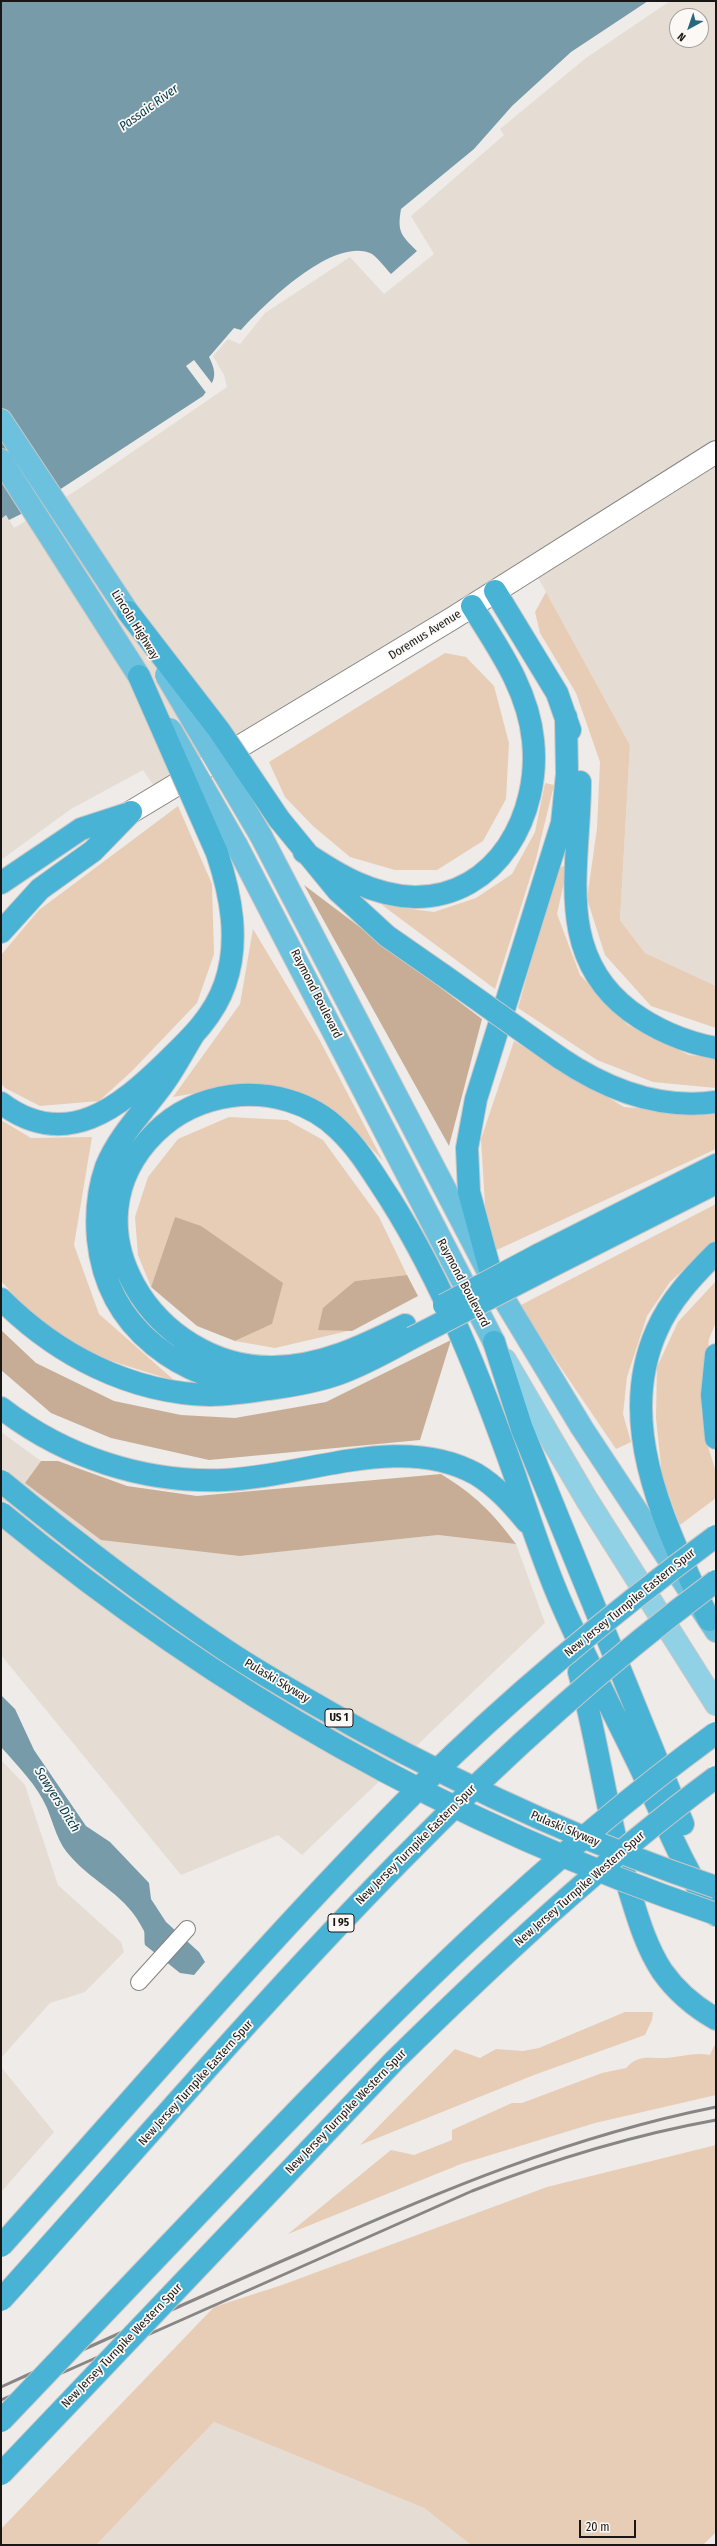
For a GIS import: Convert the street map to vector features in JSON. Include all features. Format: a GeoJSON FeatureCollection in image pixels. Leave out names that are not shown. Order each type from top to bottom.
{"type":"FeatureCollection","features":[{"type":"Feature","properties":{"kind":"highway","name":"Lincoln Highway"},"geometry":{"type":"LineString","coordinates":[[1,420],[128,612],[261,836]]}},
{"type":"Feature","properties":{"kind":"highway","name":"Lincoln Highway"},"geometry":{"type":"LineString","coordinates":[[1,460],[139,676],[238,846]]}},
{"type":"Feature","properties":{"kind":"highway"},"geometry":{"type":"LineString","coordinates":[[495,591],[551,682],[566,717],[580,757],[576,909],[578,932],[589,961],[600,981],[614,997],[642,1019],[679,1038],[716,1048]]}},
{"type":"Feature","properties":{"kind":"highway"},"geometry":{"type":"LineString","coordinates":[[304,852],[353,882],[386,893],[415,896],[431,895],[460,887],[495,862],[512,840],[525,814],[532,786],[534,755],[531,725],[518,683],[472,606]]}},
{"type":"Feature","properties":{"kind":"highway"},"geometry":{"type":"LineString","coordinates":[[128,612],[219,730],[279,819],[304,852],[338,891],[371,922],[560,1058],[603,1084],[635,1096],[675,1103],[716,1102]]}},
{"type":"Feature","properties":{"kind":"highway"},"geometry":{"type":"LineString","coordinates":[[139,676],[217,853],[231,908],[232,954],[219,998],[194,1034],[165,1083],[125,1132],[106,1168],[97,1211],[97,1228],[102,1260],[117,1301],[127,1317],[151,1343],[180,1363],[196,1371],[240,1385],[268,1389]]}},
{"type":"Feature","properties":{"kind":"highway"},"geometry":{"type":"LineString","coordinates":[[493,1280],[469,1192],[467,1148],[476,1099],[562,823],[567,774],[566,717]]}},
{"type":"Feature","properties":{"kind":"highway"},"geometry":{"type":"LineString","coordinates":[[1,883],[82,829],[131,812]]}},
{"type":"Feature","properties":{"kind":"highway"},"geometry":{"type":"LineString","coordinates":[[1,932],[40,889],[93,851],[131,812]]}},
{"type":"Feature","properties":{"kind":"highway","name":"Raymond Boulevard"},"geometry":{"type":"LineString","coordinates":[[261,836],[493,1280],[590,1441],[712,1625]]}},
{"type":"Feature","properties":{"kind":"highway","name":"Raymond Boulevard"},"geometry":{"type":"LineString","coordinates":[[238,846],[494,1342]]}},
{"type":"Feature","properties":{"kind":"highway"},"geometry":{"type":"LineString","coordinates":[[1,893],[19,870]]}},
{"type":"Feature","properties":{"kind":"highway"},"geometry":{"type":"LineString","coordinates":[[1,1104],[24,1117],[41,1121],[58,1123],[89,1120],[128,1098],[194,1034]]}},
{"type":"Feature","properties":{"kind":"highway"},"geometry":{"type":"LineString","coordinates":[[409,1331],[336,1356],[291,1366],[240,1365],[193,1346],[154,1315],[134,1289],[125,1267],[119,1241],[118,1207],[123,1185],[131,1164],[150,1138],[167,1122],[187,1109],[220,1098],[246,1095],[284,1099],[320,1114],[338,1128],[365,1160],[419,1248],[438,1285],[483,1389],[562,1605],[687,1867],[716,1914]]}},
{"type":"Feature","properties":{"kind":"highway"},"geometry":{"type":"LineString","coordinates":[[1,1298],[26,1322],[57,1345],[92,1366],[131,1382],[170,1391],[210,1395],[303,1384],[339,1373],[409,1331],[542,1262],[716,1165]]}},
{"type":"Feature","properties":{"kind":"highway"},"geometry":{"type":"LineString","coordinates":[[542,1262],[716,1183]]}},
{"type":"Feature","properties":{"kind":"highway"},"geometry":{"type":"LineString","coordinates":[[712,1625],[662,1513],[650,1469],[641,1414],[643,1377],[657,1330],[680,1292],[716,1253]]}},
{"type":"Feature","properties":{"kind":"highway"},"geometry":{"type":"LineString","coordinates":[[494,1342],[522,1429],[716,1909]]}},
{"type":"Feature","properties":{"kind":"highway"},"geometry":{"type":"LineString","coordinates":[[716,1355],[712,1395],[716,1438]]}},
{"type":"Feature","properties":{"kind":"highway"},"geometry":{"type":"LineString","coordinates":[[1,1408],[41,1435],[87,1457],[132,1471],[178,1478],[244,1479],[394,1456],[437,1460],[465,1469],[489,1483],[509,1502],[534,1530]]}},
{"type":"Feature","properties":{"kind":"highway","name":"Pulaski Skyway"},"geometry":{"type":"LineString","coordinates":[[1,1481],[142,1592],[229,1652],[317,1705],[406,1754],[499,1800],[595,1841],[716,1887]]}},
{"type":"Feature","properties":{"kind":"highway","name":"Pulaski Skyway"},"geometry":{"type":"LineString","coordinates":[[1,1513],[94,1587],[155,1632],[205,1666],[331,1743],[409,1786],[504,1832],[638,1887],[716,1914]]}},
{"type":"Feature","properties":{"kind":"highway","name":"New Jersey Turnpike Eastern Spur"},"geometry":{"type":"LineString","coordinates":[[1,2246],[273,1944],[423,1784],[576,1646],[716,1536]]}},
{"type":"Feature","properties":{"kind":"highway","name":"New Jersey Turnpike Eastern Spur"},"geometry":{"type":"LineString","coordinates":[[1,2300],[330,1935],[444,1816],[522,1741],[590,1681],[716,1581]]}},
{"type":"Feature","properties":{"kind":"highway"},"geometry":{"type":"LineString","coordinates":[[562,1605],[595,1734],[621,1863],[643,1934],[662,1971],[679,1992],[716,2019]]}},
{"type":"Feature","properties":{"kind":"highway"},"geometry":{"type":"LineString","coordinates":[[1,2421],[309,2098],[433,1972],[567,1850],[635,1794],[716,1733]]}},
{"type":"Feature","properties":{"kind":"highway","name":"New Jersey Turnpike Western Spur"},"geometry":{"type":"LineString","coordinates":[[1,2474],[394,2062],[458,1998],[582,1885],[716,1777]]}},
{"type":"Feature","properties":{"kind":"main road","name":"Doremus Avenue"},"geometry":{"type":"LineString","coordinates":[[131,812],[472,606],[716,452]]}},
{"type":"Feature","properties":{"kind":"main road","name":"Raymond Boulevard"},"geometry":{"type":"LineString","coordinates":[[494,1342],[587,1500],[716,1704]]}},
{"type":"Feature","properties":{"kind":"street"},"geometry":{"type":"LineString","coordinates":[[139,1982],[187,1929]]}},
{"type":"Feature","properties":{"kind":"shaded area"},"geometry":{"type":"Polygon","coordinates":[[[670,1],[716,1],[716,986],[645,953],[620,920],[630,745],[530,563],[162,798],[143,770],[71,809],[1,860],[1,519],[6,515],[14,528],[77,490],[227,387],[224,375],[213,356],[228,339],[240,344],[265,313],[350,257],[384,294],[434,254],[411,216],[504,135],[500,129],[586,58],[670,1]]]}},
{"type":"Feature","properties":{"kind":"shaded area"},"geometry":{"type":"Polygon","coordinates":[[[546,592],[630,745],[620,920],[645,953],[716,986],[716,1028],[651,1006],[605,955],[587,899],[597,828],[600,762],[576,693],[540,633],[535,612],[546,592]]]}},
{"type":"Feature","properties":{"kind":"shaded area"},"geometry":{"type":"Polygon","coordinates":[[[445,653],[466,657],[494,686],[509,743],[506,799],[483,841],[437,870],[395,870],[350,857],[313,826],[285,797],[269,762],[445,653]]]}},
{"type":"Feature","properties":{"kind":"shaded area"},"geometry":{"type":"Polygon","coordinates":[[[545,783],[554,785],[536,859],[495,989],[382,905],[434,912],[476,898],[512,874],[535,832],[545,783]]]}},
{"type":"Feature","properties":{"kind":"shaded area"},"geometry":{"type":"Polygon","coordinates":[[[178,806],[212,884],[214,954],[197,1003],[132,1071],[99,1101],[40,1106],[5,1088],[1,1083],[1,955],[39,910],[178,806]]]}},
{"type":"Feature","properties":{"kind":"shaded area"},"geometry":{"type":"Polygon","coordinates":[[[568,864],[557,914],[580,975],[628,1025],[689,1055],[716,1058],[716,1088],[653,1082],[597,1060],[518,1008],[557,869],[568,864]]]}},
{"type":"Feature","properties":{"kind":"shaded area"},"geometry":{"type":"Polygon","coordinates":[[[304,885],[482,1019],[449,1146],[304,885]]]}},
{"type":"Feature","properties":{"kind":"shaded area"},"geometry":{"type":"Polygon","coordinates":[[[253,929],[319,1039],[383,1161],[362,1138],[303,1095],[241,1085],[173,1097],[240,1004],[253,929]]]}},
{"type":"Feature","properties":{"kind":"shaded area"},"geometry":{"type":"Polygon","coordinates":[[[514,1041],[624,1107],[707,1114],[716,1111],[716,1149],[488,1254],[481,1139],[514,1041]]]}},
{"type":"Feature","properties":{"kind":"shaded area"},"geometry":{"type":"Polygon","coordinates":[[[229,1117],[287,1120],[323,1140],[379,1217],[407,1275],[355,1281],[318,1329],[348,1331],[275,1348],[235,1341],[272,1324],[175,1217],[151,1287],[138,1255],[135,1217],[148,1177],[178,1139],[229,1117]]]}},
{"type":"Feature","properties":{"kind":"shaded area"},"geometry":{"type":"Polygon","coordinates":[[[1,1120],[31,1138],[92,1137],[74,1245],[99,1314],[175,1381],[105,1359],[44,1328],[1,1281],[1,1120]]]}},
{"type":"Feature","properties":{"kind":"shaded area"},"geometry":{"type":"Polygon","coordinates":[[[716,1204],[716,1240],[670,1282],[647,1316],[627,1377],[623,1414],[631,1442],[616,1449],[519,1306],[716,1204]]]}},
{"type":"Feature","properties":{"kind":"shaded area"},"geometry":{"type":"Polygon","coordinates":[[[175,1217],[201,1226],[283,1283],[272,1324],[235,1341],[197,1326],[151,1287],[175,1217]]]}},
{"type":"Feature","properties":{"kind":"shaded area"},"geometry":{"type":"Polygon","coordinates":[[[407,1275],[418,1296],[352,1331],[318,1330],[323,1308],[355,1281],[407,1275]]]}},
{"type":"Feature","properties":{"kind":"shaded area"},"geometry":{"type":"Polygon","coordinates":[[[716,1281],[716,1322],[709,1339],[701,1409],[706,1440],[716,1472],[716,1498],[680,1525],[662,1476],[656,1418],[657,1367],[678,1322],[716,1281]]]}},
{"type":"Feature","properties":{"kind":"shaded area"},"geometry":{"type":"Polygon","coordinates":[[[1,1330],[36,1363],[114,1401],[181,1415],[235,1418],[326,1402],[451,1340],[420,1440],[209,1460],[111,1438],[51,1413],[1,1370],[1,1330]]]}},
{"type":"Feature","properties":{"kind":"shaded area"},"geometry":{"type":"Polygon","coordinates":[[[1,1432],[41,1461],[25,1483],[240,1556],[438,1535],[516,1544],[545,1623],[302,1855],[278,1835],[181,1875],[1,1655],[1,1432]]]}},
{"type":"Feature","properties":{"kind":"shaded area"},"geometry":{"type":"Polygon","coordinates":[[[41,1461],[58,1461],[127,1486],[197,1496],[441,1474],[464,1489],[491,1513],[516,1544],[438,1535],[240,1556],[101,1540],[25,1483],[41,1461]]]}},
{"type":"Feature","properties":{"kind":"shaded area"},"geometry":{"type":"Polygon","coordinates":[[[1,1760],[25,1785],[58,1885],[121,1942],[124,1952],[85,1992],[50,2003],[1,2058],[1,1760]]]}},
{"type":"Feature","properties":{"kind":"shaded area"},"geometry":{"type":"Polygon","coordinates":[[[625,2012],[653,2012],[652,2020],[645,2035],[534,2075],[360,2145],[455,2049],[480,2058],[496,2049],[523,2051],[539,2048],[625,2012]]]}},
{"type":"Feature","properties":{"kind":"shaded area"},"geometry":{"type":"Polygon","coordinates":[[[716,2045],[716,2095],[595,2123],[461,2164],[288,2234],[391,2150],[414,2155],[452,2140],[452,2130],[512,2103],[522,2103],[602,2073],[626,2068],[635,2060],[699,2054],[710,2055],[714,2046],[716,2045]]]}},
{"type":"Feature","properties":{"kind":"shaded area"},"geometry":{"type":"Polygon","coordinates":[[[1,2067],[54,2132],[1,2192],[1,2067]]]}},
{"type":"Feature","properties":{"kind":"shaded area"},"geometry":{"type":"Polygon","coordinates":[[[716,2145],[716,2532],[703,2545],[471,2545],[424,2508],[214,2422],[96,2545],[1,2545],[1,2529],[214,2307],[282,2285],[547,2187],[716,2145]]]}},
{"type":"Feature","properties":{"kind":"shaded area"},"geometry":{"type":"Polygon","coordinates":[[[214,2422],[424,2508],[471,2545],[96,2545],[214,2422]]]}},
{"type":"Feature","properties":{"kind":"water","name":"Passaic River"},"geometry":{"type":"Polygon","coordinates":[[[1,1],[648,1],[571,52],[512,106],[474,149],[401,209],[400,228],[404,237],[417,251],[391,274],[378,259],[370,253],[354,251],[337,255],[318,264],[282,290],[241,330],[234,328],[209,357],[214,369],[214,378],[213,382],[203,396],[27,511],[9,520],[6,515],[1,519],[1,1]]]}},
{"type":"Feature","properties":{"kind":"water","name":"Sawyers Ditch"},"geometry":{"type":"Polygon","coordinates":[[[1,1695],[15,1709],[34,1750],[86,1826],[110,1842],[149,1883],[151,1899],[166,1922],[199,1952],[205,1962],[194,1975],[180,1973],[145,1945],[144,1931],[137,1918],[129,1908],[81,1867],[67,1852],[54,1828],[47,1808],[38,1791],[1,1747],[1,1695]]]}},
{"type":"Feature","properties":{"kind":"pier"},"geometry":{"type":"Polygon","coordinates":[[[194,360],[214,386],[207,394],[186,366],[194,360]]]}},
{"type":"Feature","properties":{"kind":"railway"},"geometry":{"type":"LineString","coordinates":[[1,2387],[229,2284],[405,2207],[506,2167],[609,2133],[716,2107]]}},
{"type":"Feature","properties":{"kind":"railway"},"geometry":{"type":"LineString","coordinates":[[1,2400],[472,2191],[532,2169],[592,2150],[654,2133],[716,2120]]}}]}
